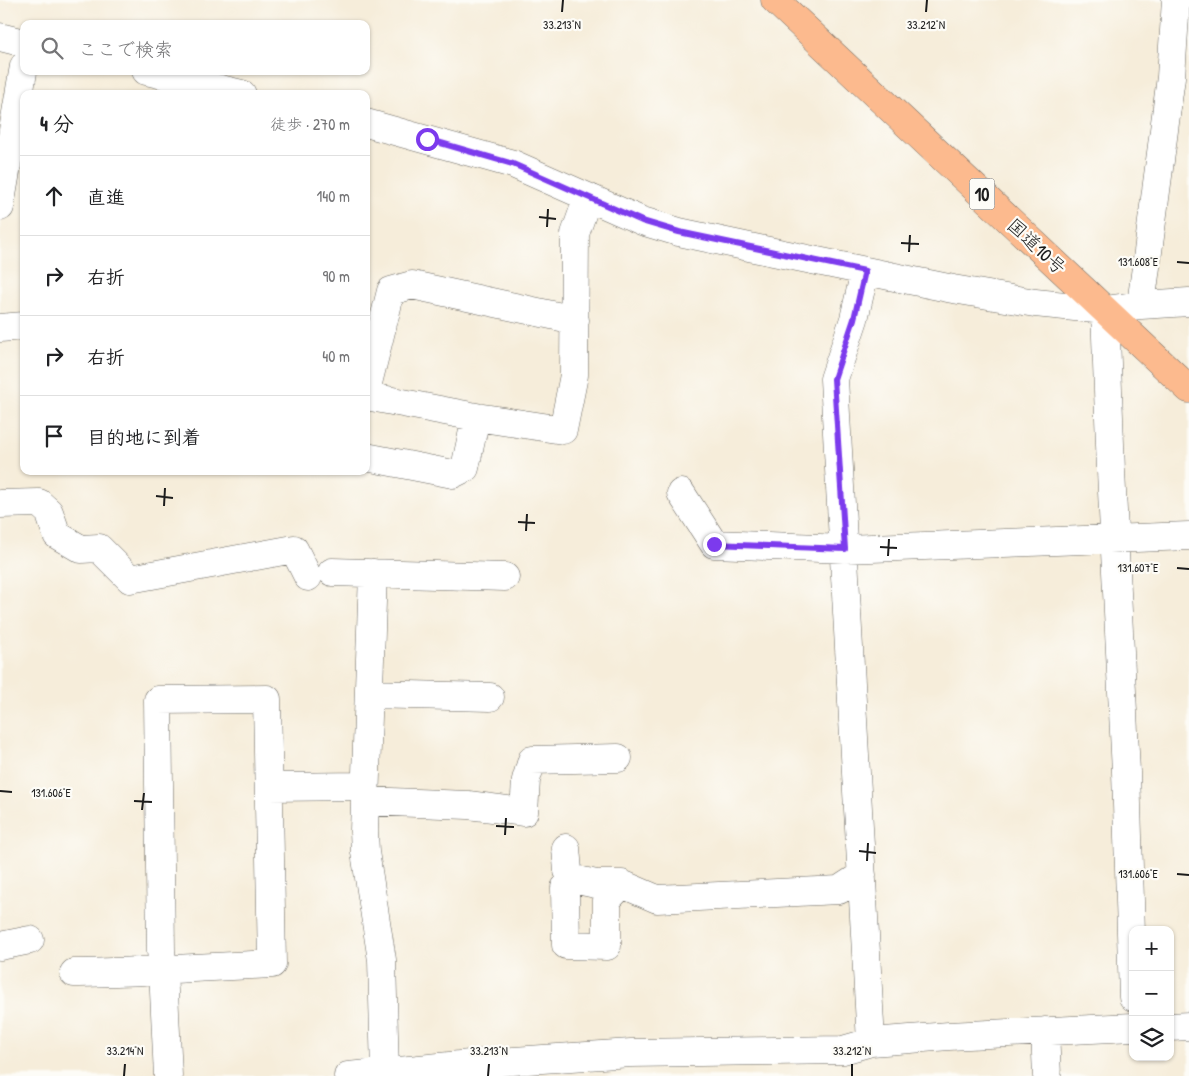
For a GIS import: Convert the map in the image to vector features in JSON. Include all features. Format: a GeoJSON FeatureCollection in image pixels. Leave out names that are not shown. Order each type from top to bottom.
{"type":"FeatureCollection","features":[{"type":"Feature","properties":{"kind":"highway","name":"国道10号"},"geometry":{"type":"LineString","coordinates":[[782,3],[1189,389]]}},
{"type":"Feature","properties":{"kind":"street"},"geometry":{"type":"LineString","coordinates":[[1141,305],[1171,77],[1176,0]]}},
{"type":"Feature","properties":{"kind":"street"},"geometry":{"type":"LineString","coordinates":[[0,37],[20,41]]}},
{"type":"Feature","properties":{"kind":"street"},"geometry":{"type":"LineString","coordinates":[[0,207],[22,75]]}},
{"type":"Feature","properties":{"kind":"street"},"geometry":{"type":"LineString","coordinates":[[163,75],[225,90]]}},
{"type":"Feature","properties":{"kind":"street"},"geometry":{"type":"LineString","coordinates":[[370,124],[513,164],[642,221],[679,232],[865,271],[1035,303],[1105,310],[1141,305],[1189,302]]}},
{"type":"Feature","properties":{"kind":"street"},"geometry":{"type":"LineString","coordinates":[[370,397],[476,417],[563,430],[574,375],[575,234],[588,197]]}},
{"type":"Feature","properties":{"kind":"street"},"geometry":{"type":"LineString","coordinates":[[865,271],[854,319],[834,379],[845,549],[871,1042]]}},
{"type":"Feature","properties":{"kind":"street"},"geometry":{"type":"LineString","coordinates":[[370,375],[391,292],[412,285],[575,320]]}},
{"type":"Feature","properties":{"kind":"street"},"geometry":{"type":"LineString","coordinates":[[1105,310],[1126,772],[1132,971]]}},
{"type":"Feature","properties":{"kind":"street"},"geometry":{"type":"LineString","coordinates":[[0,328],[20,326]]}},
{"type":"Feature","properties":{"kind":"street"},"geometry":{"type":"LineString","coordinates":[[370,458],[453,474],[465,468],[476,417]]}},
{"type":"Feature","properties":{"kind":"street"},"geometry":{"type":"LineString","coordinates":[[681,493],[714,544],[845,549],[1189,536]]}},
{"type":"Feature","properties":{"kind":"street"},"geometry":{"type":"LineString","coordinates":[[0,504],[39,503],[49,512],[57,535],[81,549],[99,548],[130,579],[294,549],[320,575],[373,573],[505,577]]}},
{"type":"Feature","properties":{"kind":"street"},"geometry":{"type":"LineString","coordinates":[[373,573],[364,831],[382,960],[385,1073]]}},
{"type":"Feature","properties":{"kind":"street"},"geometry":{"type":"LineString","coordinates":[[369,694],[490,697]]}},
{"type":"Feature","properties":{"kind":"street"},"geometry":{"type":"LineString","coordinates":[[74,973],[163,970],[272,964],[267,699],[158,700],[161,951],[163,970],[168,1076]]}},
{"type":"Feature","properties":{"kind":"street"},"geometry":{"type":"LineString","coordinates":[[268,787],[365,793],[524,812],[526,780],[532,760],[618,758]]}},
{"type":"Feature","properties":{"kind":"street"},"geometry":{"type":"LineString","coordinates":[[566,848],[568,872],[573,879],[596,884],[622,884],[657,899],[839,890],[862,875]]}},
{"type":"Feature","properties":{"kind":"street"},"geometry":{"type":"LineString","coordinates":[[573,879],[565,888],[566,945],[607,946],[607,900],[622,884]]}},
{"type":"Feature","properties":{"kind":"street"},"geometry":{"type":"LineString","coordinates":[[0,946],[30,940]]}},
{"type":"Feature","properties":{"kind":"street"},"geometry":{"type":"LineString","coordinates":[[1174,1027],[1189,1026]]}},
{"type":"Feature","properties":{"kind":"street"},"geometry":{"type":"LineString","coordinates":[[348,1076],[470,1064],[631,1053],[843,1050],[871,1042],[1129,1027]]}},
{"type":"Feature","properties":{"kind":"street"},"geometry":{"type":"LineString","coordinates":[[1045,1032],[1047,1076]]}},
{"type":"Feature","properties":{"kind":"route"},"geometry":{"type":"LineString","coordinates":[[427,139],[513,164],[642,221],[679,232],[865,271],[854,319],[834,379],[845,549],[714,544]]}}]}
